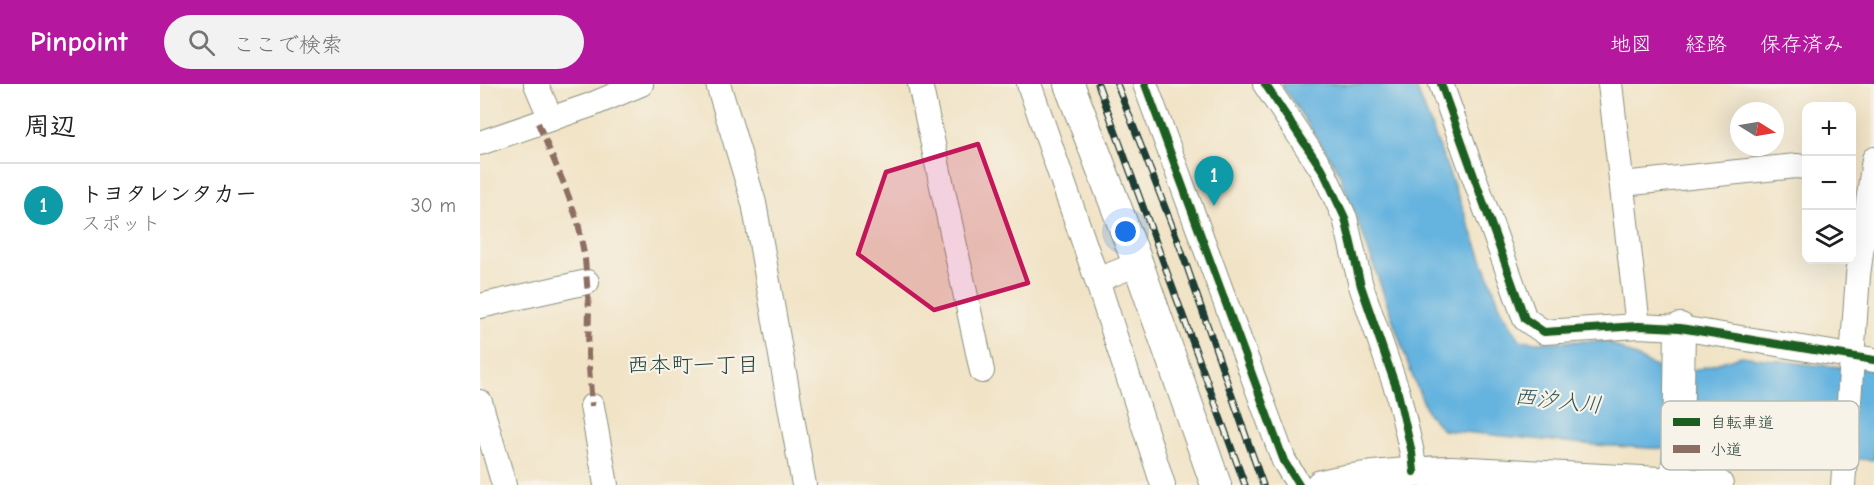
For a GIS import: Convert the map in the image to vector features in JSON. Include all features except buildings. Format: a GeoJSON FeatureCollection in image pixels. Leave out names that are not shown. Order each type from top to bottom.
{"type":"FeatureCollection","features":[{"type":"Feature","properties":{"kind":"street"},"geometry":{"type":"LineString","coordinates":[[536,84],[551,119]]}},
{"type":"Feature","properties":{"kind":"street"},"geometry":{"type":"LineString","coordinates":[[480,143],[551,119],[641,84]]}},
{"type":"Feature","properties":{"kind":"street"},"geometry":{"type":"LineString","coordinates":[[718,84],[754,203],[804,485]]}},
{"type":"Feature","properties":{"kind":"street"},"geometry":{"type":"LineString","coordinates":[[920,84],[982,371]]}},
{"type":"Feature","properties":{"kind":"street"},"geometry":{"type":"LineString","coordinates":[[1029,84],[1097,280],[1163,485]]}},
{"type":"Feature","properties":{"kind":"street"},"geometry":{"type":"LineString","coordinates":[[1069,84],[1138,264],[1216,485]]}},
{"type":"Feature","properties":{"kind":"street"},"geometry":{"type":"LineString","coordinates":[[1145,84],[1284,461],[1299,485]]}},
{"type":"Feature","properties":{"kind":"street"},"geometry":{"type":"LineString","coordinates":[[1265,84],[1323,171],[1345,218],[1361,286],[1398,393],[1412,453],[1414,472]]}},
{"type":"Feature","properties":{"kind":"street"},"geometry":{"type":"LineString","coordinates":[[1441,84],[1525,319],[1544,332],[1638,326],[1680,328],[1864,359]]}},
{"type":"Feature","properties":{"kind":"street"},"geometry":{"type":"LineString","coordinates":[[1610,84],[1638,326]]}},
{"type":"Feature","properties":{"kind":"street"},"geometry":{"type":"LineString","coordinates":[[1622,184],[1802,167]]}},
{"type":"Feature","properties":{"kind":"street"},"geometry":{"type":"LineString","coordinates":[[1857,401],[1864,359],[1858,275],[1866,169]]}},
{"type":"Feature","properties":{"kind":"street"},"geometry":{"type":"LineString","coordinates":[[1097,280],[1138,264]]}},
{"type":"Feature","properties":{"kind":"street"},"geometry":{"type":"LineString","coordinates":[[480,306],[587,282]]}},
{"type":"Feature","properties":{"kind":"street"},"geometry":{"type":"LineString","coordinates":[[1679,401],[1680,328]]}},
{"type":"Feature","properties":{"kind":"street"},"geometry":{"type":"LineString","coordinates":[[480,402],[504,485]]}},
{"type":"Feature","properties":{"kind":"street"},"geometry":{"type":"LineString","coordinates":[[592,405],[606,485]]}},
{"type":"Feature","properties":{"kind":"street"},"geometry":{"type":"LineString","coordinates":[[1321,485],[1346,479],[1414,472],[1451,471],[1718,485]]}},
{"type":"Feature","properties":{"kind":"highlighted area"},"geometry":{"type":"Polygon","coordinates":[[[978,144],[1028,283],[934,310],[858,254],[886,172],[978,144]]]}},
{"type":"Feature","properties":{"kind":"water","name":"西汐入川"},"geometry":{"type":"Polygon","coordinates":[[[1281,84],[1415,84],[1502,311],[1520,340],[1537,342],[1606,341],[1659,369],[1692,371],[1741,356],[1814,365],[1874,369],[1874,460],[1859,459],[1859,401],[1661,401],[1661,449],[1594,445],[1443,430],[1428,413],[1412,375],[1337,168],[1281,84]]]}},
{"type":"Feature","properties":{"kind":"railway"},"geometry":{"type":"LineString","coordinates":[[1098,84],[1245,485]]}},
{"type":"Feature","properties":{"kind":"railway"},"geometry":{"type":"LineString","coordinates":[[1117,84],[1178,241],[1263,485]]}},
{"type":"Feature","properties":{"kind":"marked path"},"geometry":{"type":"LineString","coordinates":[[538,123],[578,222],[585,259],[589,308],[588,355],[592,406]]}},
{"type":"Feature","properties":{"kind":"cycle path"},"geometry":{"type":"LineString","coordinates":[[1145,84],[1284,461],[1299,485]]}},
{"type":"Feature","properties":{"kind":"cycle path"},"geometry":{"type":"LineString","coordinates":[[1265,84],[1323,171],[1345,218],[1361,286],[1398,393],[1412,453],[1414,472]]}},
{"type":"Feature","properties":{"kind":"cycle path"},"geometry":{"type":"LineString","coordinates":[[1441,84],[1525,319],[1544,332],[1638,326],[1680,328],[1874,360]]}},
{"type":"Feature","properties":{"kind":"place","name":"トヨタレンタカー"},"geometry":{"type":"Point","coordinates":[1214,206]}},
{"type":"Feature","properties":{"kind":"district","name":"西本町一丁目"},"geometry":{"type":"Point","coordinates":[693,364]}}]}
